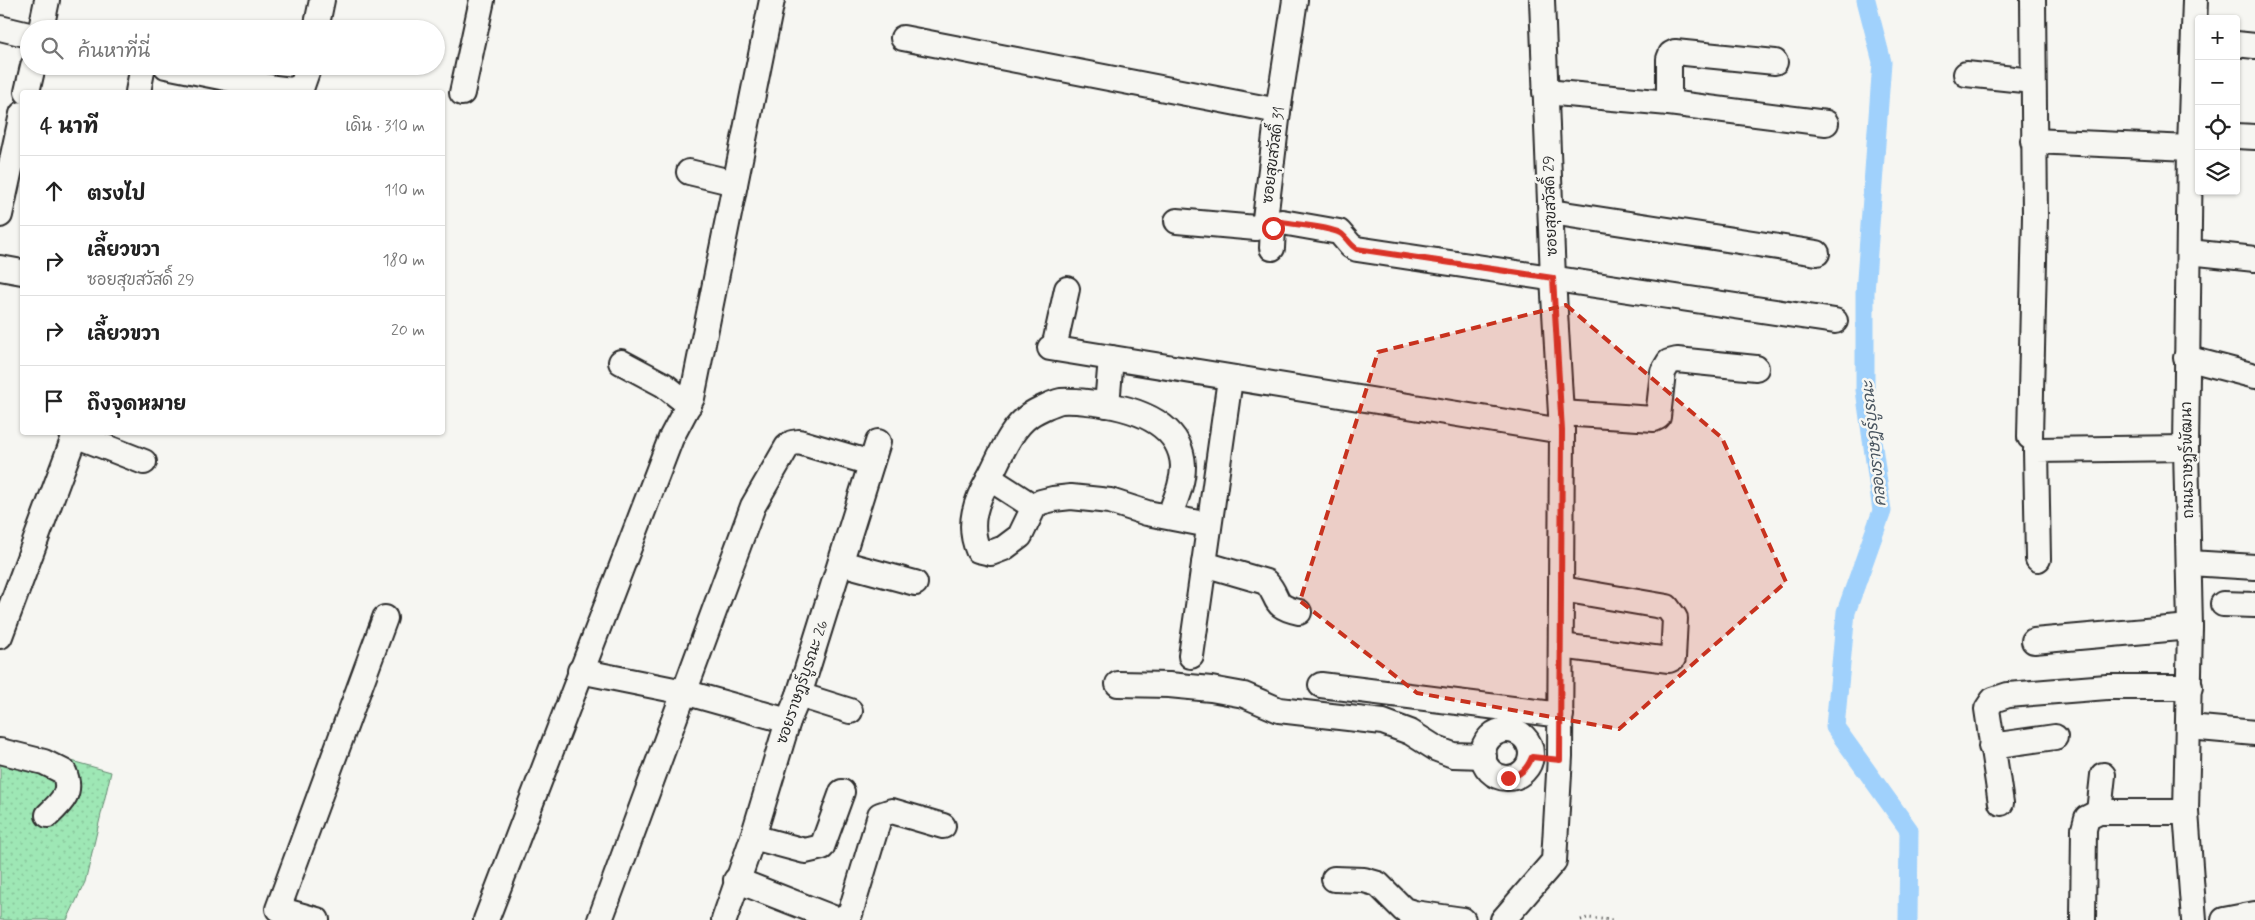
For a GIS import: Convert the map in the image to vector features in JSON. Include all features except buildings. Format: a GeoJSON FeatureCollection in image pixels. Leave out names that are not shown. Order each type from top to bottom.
{"type":"FeatureCollection","features":[{"type":"Feature","properties":{"kind":"street"},"geometry":{"type":"LineString","coordinates":[[43,20],[47,0]]}},
{"type":"Feature","properties":{"kind":"street"},"geometry":{"type":"LineString","coordinates":[[318,20],[322,0]]}},
{"type":"Feature","properties":{"kind":"street"},"geometry":{"type":"LineString","coordinates":[[462,93],[482,0]]}},
{"type":"Feature","properties":{"kind":"street"},"geometry":{"type":"LineString","coordinates":[[486,920],[671,438],[689,405],[772,0]]}},
{"type":"Feature","properties":{"kind":"street","name":"ซอยสุขสวัสดิ์ 31"},"geometry":{"type":"LineString","coordinates":[[1178,221],[1256,228],[1261,226],[1265,218],[1278,111],[1295,0]]}},
{"type":"Feature","properties":{"kind":"street","name":"ซอยสุขสวัสดิ์ 29"},"geometry":{"type":"LineString","coordinates":[[1509,914],[1554,861],[1560,760],[1562,646],[1561,422],[1553,278],[1542,0]]}},
{"type":"Feature","properties":{"kind":"street"},"geometry":{"type":"LineString","coordinates":[[2030,437],[2034,245],[2033,0]]}},
{"type":"Feature","properties":{"kind":"street","name":"ถนนราษฎร์พัฒนา"},"geometry":{"type":"LineString","coordinates":[[2195,0],[2195,15]]}},
{"type":"Feature","properties":{"kind":"street"},"geometry":{"type":"LineString","coordinates":[[0,28],[20,34]]}},
{"type":"Feature","properties":{"kind":"street"},"geometry":{"type":"LineString","coordinates":[[902,38],[1278,111]]}},
{"type":"Feature","properties":{"kind":"street"},"geometry":{"type":"LineString","coordinates":[[2240,44],[2255,46]]}},
{"type":"Feature","properties":{"kind":"street"},"geometry":{"type":"LineString","coordinates":[[1669,103],[1669,59],[1671,54],[1675,52],[1775,62]]}},
{"type":"Feature","properties":{"kind":"street","name":"ถนนราษฎร์พัฒนา"},"geometry":{"type":"LineString","coordinates":[[2194,920],[2186,812],[2190,627],[2208,603],[2190,563],[2186,448],[2188,252],[2195,60]]}},
{"type":"Feature","properties":{"kind":"street"},"geometry":{"type":"LineString","coordinates":[[1966,74],[2033,81]]}},
{"type":"Feature","properties":{"kind":"street"},"geometry":{"type":"LineString","coordinates":[[27,90],[31,75]]}},
{"type":"Feature","properties":{"kind":"street"},"geometry":{"type":"LineString","coordinates":[[138,90],[141,75]]}},
{"type":"Feature","properties":{"kind":"street"},"geometry":{"type":"LineString","coordinates":[[213,75],[292,90],[302,86],[306,75]]}},
{"type":"Feature","properties":{"kind":"street"},"geometry":{"type":"LineString","coordinates":[[1545,92],[1669,103],[1826,123]]}},
{"type":"Feature","properties":{"kind":"street"},"geometry":{"type":"LineString","coordinates":[[0,215],[20,123]]}},
{"type":"Feature","properties":{"kind":"street"},"geometry":{"type":"LineString","coordinates":[[2240,136],[2255,137]]}},
{"type":"Feature","properties":{"kind":"street"},"geometry":{"type":"LineString","coordinates":[[2034,141],[2193,137]]}},
{"type":"Feature","properties":{"kind":"street"},"geometry":{"type":"LineString","coordinates":[[689,172],[735,183]]}},
{"type":"Feature","properties":{"kind":"street"},"geometry":{"type":"LineString","coordinates":[[1551,212],[1816,253]]}},
{"type":"Feature","properties":{"kind":"street"},"geometry":{"type":"LineString","coordinates":[[1272,248],[1273,228],[1282,222],[1339,232],[1351,246],[1357,249],[1835,321]]}},
{"type":"Feature","properties":{"kind":"street"},"geometry":{"type":"LineString","coordinates":[[2188,252],[2255,259]]}},
{"type":"Feature","properties":{"kind":"street"},"geometry":{"type":"LineString","coordinates":[[0,268],[20,272]]}},
{"type":"Feature","properties":{"kind":"street"},"geometry":{"type":"LineString","coordinates":[[1067,289],[1052,348],[1230,379],[1561,422],[1654,419],[1658,417],[1664,372],[1669,362],[1677,360],[1756,368]]}},
{"type":"Feature","properties":{"kind":"street"},"geometry":{"type":"LineString","coordinates":[[1107,405],[1111,358]]}},
{"type":"Feature","properties":{"kind":"street"},"geometry":{"type":"LineString","coordinates":[[2186,358],[2255,376]]}},
{"type":"Feature","properties":{"kind":"street"},"geometry":{"type":"LineString","coordinates":[[621,362],[664,385],[689,405]]}},
{"type":"Feature","properties":{"kind":"street"},"geometry":{"type":"LineString","coordinates":[[1191,656],[1230,379]]}},
{"type":"Feature","properties":{"kind":"street"},"geometry":{"type":"LineString","coordinates":[[1169,517],[1180,488],[1183,465],[1178,446],[1170,433],[1152,418],[1120,406],[1079,401],[1060,401],[1031,414],[1017,428],[980,494],[972,518],[974,540],[978,550],[991,553],[1004,548],[1020,536],[1034,507],[1041,502],[1052,499],[1071,497],[1110,501],[1147,513],[1209,525]]}},
{"type":"Feature","properties":{"kind":"street"},"geometry":{"type":"LineString","coordinates":[[0,636],[75,435]]}},
{"type":"Feature","properties":{"kind":"street"},"geometry":{"type":"LineString","coordinates":[[77,435],[144,462]]}},
{"type":"Feature","properties":{"kind":"street","name":"ซอยราษฎร์บูรณะ 26"},"geometry":{"type":"LineString","coordinates":[[684,692],[753,506],[787,447],[792,443],[800,442],[875,452],[800,695],[788,721],[753,837],[736,880],[724,920]]}},
{"type":"Feature","properties":{"kind":"street"},"geometry":{"type":"LineString","coordinates":[[2038,559],[2036,450],[2186,448]]}},
{"type":"Feature","properties":{"kind":"street"},"geometry":{"type":"LineString","coordinates":[[989,478],[1034,507]]}},
{"type":"Feature","properties":{"kind":"street"},"geometry":{"type":"LineString","coordinates":[[840,563],[915,583]]}},
{"type":"Feature","properties":{"kind":"street"},"geometry":{"type":"LineString","coordinates":[[2190,563],[2255,567]]}},
{"type":"Feature","properties":{"kind":"street"},"geometry":{"type":"LineString","coordinates":[[1204,564],[1266,582],[1271,588],[1277,603],[1286,609],[1299,612]]}},
{"type":"Feature","properties":{"kind":"street"},"geometry":{"type":"LineString","coordinates":[[1562,589],[1667,607],[1675,618],[1673,658],[1669,660],[1562,646]]}},
{"type":"Feature","properties":{"kind":"street"},"geometry":{"type":"LineString","coordinates":[[2208,603],[2255,605]]}},
{"type":"Feature","properties":{"kind":"street"},"geometry":{"type":"LineString","coordinates":[[317,920],[278,909],[386,618]]}},
{"type":"Feature","properties":{"kind":"street"},"geometry":{"type":"LineString","coordinates":[[2034,641],[2190,627]]}},
{"type":"Feature","properties":{"kind":"street"},"geometry":{"type":"LineString","coordinates":[[580,671],[684,692],[788,721]]}},
{"type":"Feature","properties":{"kind":"street"},"geometry":{"type":"LineString","coordinates":[[1118,684],[1169,685],[1211,689],[1244,695],[1280,710],[1383,722],[1410,732],[1437,749],[1453,755],[1484,756]]}},
{"type":"Feature","properties":{"kind":"street"},"geometry":{"type":"LineString","coordinates":[[1322,686],[1561,714]]}},
{"type":"Feature","properties":{"kind":"street"},"geometry":{"type":"LineString","coordinates":[[2001,804],[1987,709],[1993,700],[2008,695],[2106,687],[2190,687]]}},
{"type":"Feature","properties":{"kind":"street"},"geometry":{"type":"LineString","coordinates":[[600,920],[684,692]]}},
{"type":"Feature","properties":{"kind":"street"},"geometry":{"type":"LineString","coordinates":[[800,695],[850,711]]}},
{"type":"Feature","properties":{"kind":"street"},"geometry":{"type":"LineString","coordinates":[[2189,726],[2255,733]]}},
{"type":"Feature","properties":{"kind":"street"},"geometry":{"type":"LineString","coordinates":[[1502,730],[1512,730],[1522,734],[1528,741],[1532,757],[1526,770],[1508,778],[1498,776],[1490,770],[1484,756],[1486,742],[1493,734],[1502,730]]}},
{"type":"Feature","properties":{"kind":"street"},"geometry":{"type":"LineString","coordinates":[[1991,746],[2055,737]]}},
{"type":"Feature","properties":{"kind":"street"},"geometry":{"type":"LineString","coordinates":[[0,751],[44,762],[64,772],[69,782],[66,793],[60,804],[48,815]]}},
{"type":"Feature","properties":{"kind":"street"},"geometry":{"type":"LineString","coordinates":[[1532,757],[1560,760]]}},
{"type":"Feature","properties":{"kind":"street"},"geometry":{"type":"LineString","coordinates":[[2099,812],[2104,776]]}},
{"type":"Feature","properties":{"kind":"street"},"geometry":{"type":"LineString","coordinates":[[753,837],[805,850],[822,847],[842,792]]}},
{"type":"Feature","properties":{"kind":"street"},"geometry":{"type":"LineString","coordinates":[[736,880],[838,920],[850,914],[880,815],[892,811],[943,826]]}},
{"type":"Feature","properties":{"kind":"street"},"geometry":{"type":"LineString","coordinates":[[2083,920],[2084,829],[2087,818],[2099,812],[2186,812]]}},
{"type":"Feature","properties":{"kind":"street"},"geometry":{"type":"LineString","coordinates":[[1334,879],[1364,880],[1378,884],[1404,910],[1463,920]]}},
{"type":"Feature","properties":{"kind":"street"},"geometry":{"type":"LineString","coordinates":[[2224,920],[2255,914]]}},
{"type":"Feature","properties":{"kind":"path"},"geometry":{"type":"LineString","coordinates":[[1581,920],[1587,918],[1613,920]]}},
{"type":"Feature","properties":{"kind":"highlighted area"},"geometry":{"type":"Polygon","coordinates":[[[1566,305],[1722,438],[1786,582],[1619,729],[1417,693],[1300,601],[1378,352],[1566,305]]]}},
{"type":"Feature","properties":{"kind":"green space"},"geometry":{"type":"Polygon","coordinates":[[[0,741],[111,772],[85,882],[67,920],[0,920],[0,741]]]}},
{"type":"Feature","properties":{"kind":"waterway","name":"คลองราษฎร์บูรณะ"},"geometry":{"type":"LineString","coordinates":[[1866,0],[1882,62],[1865,293],[1865,390],[1882,511],[1846,612],[1835,727],[1909,830],[1908,920]]}},
{"type":"Feature","properties":{"kind":"route"},"geometry":{"type":"LineString","coordinates":[[1273,228],[1282,222],[1330,230],[1339,232],[1351,246],[1357,249],[1553,278],[1562,431],[1560,760],[1532,757],[1526,770],[1508,778]]}}]}
